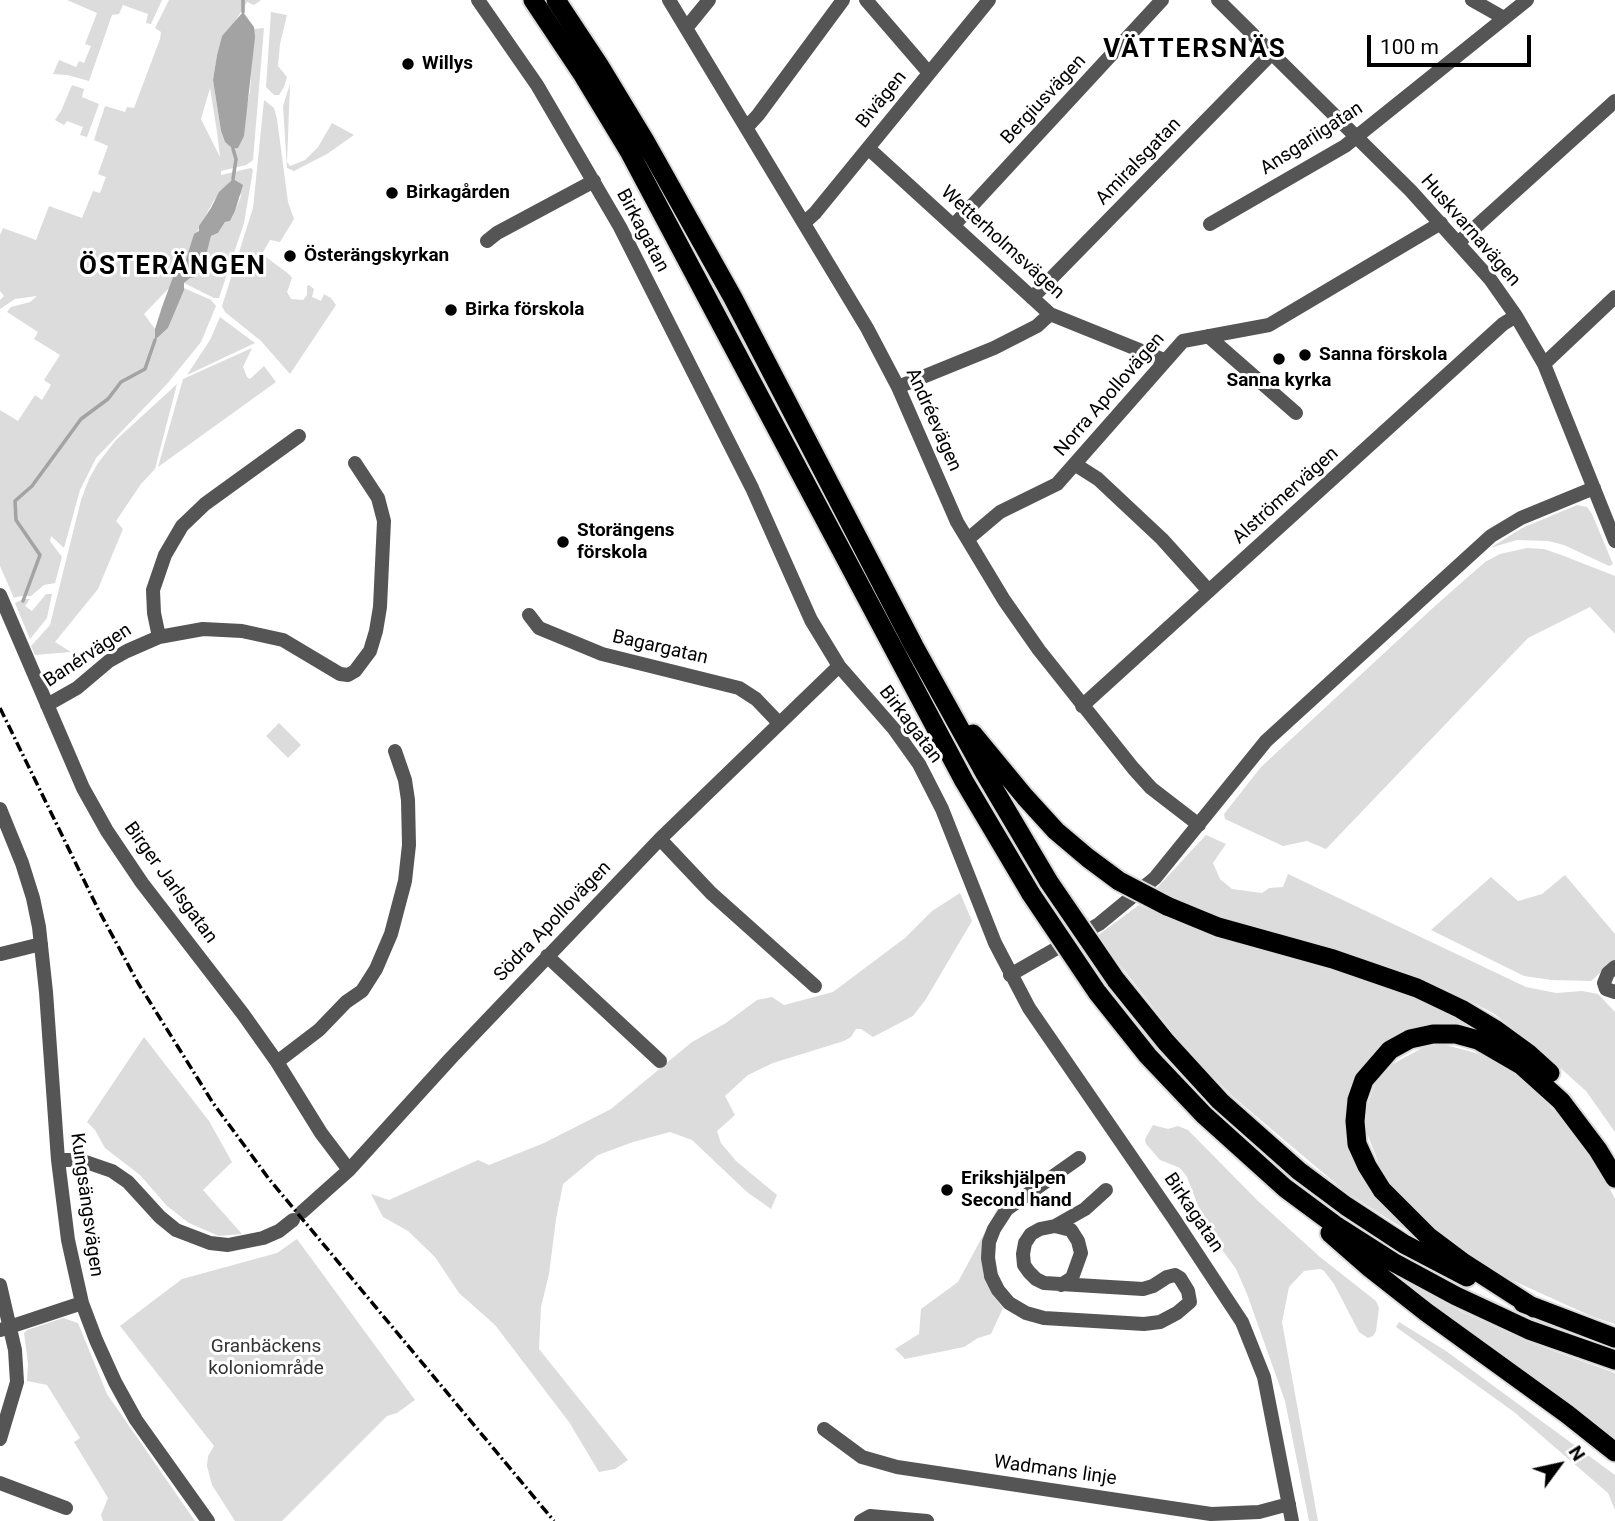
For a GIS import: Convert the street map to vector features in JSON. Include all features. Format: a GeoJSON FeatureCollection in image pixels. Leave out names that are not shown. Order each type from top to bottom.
{"type":"FeatureCollection","features":[{"type":"Feature","properties":{"kind":"highway"},"geometry":{"type":"LineString","coordinates":[[533,0],[629,151],[944,744],[1031,894],[1097,992],[1148,1056],[1204,1115],[1326,1229],[1370,1268],[1615,1452]]}},
{"type":"Feature","properties":{"kind":"highway"},"geometry":{"type":"LineString","coordinates":[[556,0],[645,141],[733,298],[914,646],[984,772],[1049,882],[1116,980],[1166,1042],[1220,1101],[1299,1171],[1346,1206],[1404,1244],[1466,1277],[1534,1308],[1615,1338]]}},
{"type":"Feature","properties":{"kind":"highway"},"geometry":{"type":"LineString","coordinates":[[914,646],[970,730],[1025,797],[1056,831],[1119,881],[1167,906],[1219,927],[1393,979],[1461,1009],[1529,1054],[1586,1111],[1615,1153]]}},
{"type":"Feature","properties":{"kind":"highway"},"geometry":{"type":"LineString","coordinates":[[1534,1308],[1427,1236],[1382,1189],[1357,1144],[1357,1100],[1364,1080],[1390,1050],[1410,1039],[1433,1034],[1456,1034],[1478,1040],[1521,1065],[1561,1101],[1587,1134],[1615,1178]]}},
{"type":"Feature","properties":{"kind":"highway"},"geometry":{"type":"LineString","coordinates":[[1285,1188],[1381,1255],[1456,1296],[1529,1330],[1615,1360]]}},
{"type":"Feature","properties":{"kind":"street","name":"Birkagatan"},"geometry":{"type":"LineString","coordinates":[[478,0],[537,85],[594,181],[752,488],[808,613],[839,667],[894,729],[919,764],[942,809],[995,943],[1029,1008],[1242,1322],[1264,1377],[1292,1521]]}},
{"type":"Feature","properties":{"kind":"street","name":"Andréevägen"},"geometry":{"type":"LineString","coordinates":[[669,0],[867,328],[898,387],[957,522],[1004,600],[1082,706],[1151,788],[1199,825]]}},
{"type":"Feature","properties":{"kind":"street"},"geometry":{"type":"LineString","coordinates":[[687,27],[709,0]]}},
{"type":"Feature","properties":{"kind":"street"},"geometry":{"type":"LineString","coordinates":[[747,127],[758,116],[843,0]]}},
{"type":"Feature","properties":{"kind":"street"},"geometry":{"type":"LineString","coordinates":[[866,0],[929,73]]}},
{"type":"Feature","properties":{"kind":"street","name":"Bivägen"},"geometry":{"type":"LineString","coordinates":[[804,223],[989,0]]}},
{"type":"Feature","properties":{"kind":"street","name":"Bergiusvägen"},"geometry":{"type":"LineString","coordinates":[[954,225],[1162,0]]}},
{"type":"Feature","properties":{"kind":"street","name":"Huskvarnavägen"},"geometry":{"type":"LineString","coordinates":[[1218,0],[1459,242],[1516,316],[1544,364],[1614,533]]}},
{"type":"Feature","properties":{"kind":"street"},"geometry":{"type":"LineString","coordinates":[[1472,0],[1504,18]]}},
{"type":"Feature","properties":{"kind":"street","name":"Ansgariigatan"},"geometry":{"type":"LineString","coordinates":[[1210,224],[1357,137],[1527,0]]}},
{"type":"Feature","properties":{"kind":"street","name":"Amiralsgatan"},"geometry":{"type":"LineString","coordinates":[[1032,298],[1272,53]]}},
{"type":"Feature","properties":{"kind":"street"},"geometry":{"type":"LineString","coordinates":[[1459,242],[1615,96]]}},
{"type":"Feature","properties":{"kind":"street","name":"Wetterholmsvägen"},"geometry":{"type":"LineString","coordinates":[[868,148],[1051,314],[1164,360]]}},
{"type":"Feature","properties":{"kind":"street"},"geometry":{"type":"LineString","coordinates":[[487,241],[594,181]]}},
{"type":"Feature","properties":{"kind":"street","name":"Norra Apollovägen"},"geometry":{"type":"LineString","coordinates":[[968,539],[1000,512],[1057,484],[1183,341],[1269,326],[1441,223]]}},
{"type":"Feature","properties":{"kind":"street"},"geometry":{"type":"LineString","coordinates":[[1544,364],[1615,297]]}},
{"type":"Feature","properties":{"kind":"street"},"geometry":{"type":"LineString","coordinates":[[898,387],[994,348],[1037,326],[1051,314]]}},
{"type":"Feature","properties":{"kind":"street","name":"Alströmervägen"},"geometry":{"type":"LineString","coordinates":[[1082,706],[1503,324],[1516,316]]}},
{"type":"Feature","properties":{"kind":"street"},"geometry":{"type":"LineString","coordinates":[[1208,336],[1296,413]]}},
{"type":"Feature","properties":{"kind":"street"},"geometry":{"type":"LineString","coordinates":[[159,637],[153,590],[165,555],[182,526],[205,504],[299,436]]}},
{"type":"Feature","properties":{"kind":"street","name":"Banérvägen"},"geometry":{"type":"LineString","coordinates":[[47,705],[77,688],[109,661],[136,646],[159,637],[203,629],[242,631],[283,640],[340,674],[348,675],[363,662],[370,651],[376,631],[380,607],[384,521],[378,498],[355,463]]}},
{"type":"Feature","properties":{"kind":"street"},"geometry":{"type":"LineString","coordinates":[[1076,465],[1098,480],[1162,539],[1209,591]]}},
{"type":"Feature","properties":{"kind":"street"},"geometry":{"type":"LineString","coordinates":[[1010,975],[1099,924],[1155,878],[1266,741],[1481,544],[1521,518],[1594,488]]}},
{"type":"Feature","properties":{"kind":"street","name":"Birger Jarlsgatan"},"geometry":{"type":"LineString","coordinates":[[0,595],[83,788],[107,831],[142,883],[219,980],[321,1133],[349,1170]]}},
{"type":"Feature","properties":{"kind":"street","name":"Bagargatan"},"geometry":{"type":"LineString","coordinates":[[529,615],[539,628],[602,654],[739,688],[755,699],[779,723]]}},
{"type":"Feature","properties":{"kind":"street","name":"Södra Apollovägen"},"geometry":{"type":"LineString","coordinates":[[58,1160],[79,1160],[111,1171],[128,1182],[160,1217],[176,1230],[211,1243],[228,1245],[254,1241],[279,1231],[349,1170],[385,1128],[660,839],[839,667]]}},
{"type":"Feature","properties":{"kind":"street"},"geometry":{"type":"LineString","coordinates":[[276,1062],[319,1030],[346,1002],[362,991],[376,969],[391,934],[405,881],[409,845],[408,800],[405,780],[395,751]]}},
{"type":"Feature","properties":{"kind":"street","name":"Kungsängsvägen"},"geometry":{"type":"LineString","coordinates":[[0,809],[33,898],[41,944],[58,1160],[68,1240],[82,1303],[115,1382],[136,1420],[208,1521]]}},
{"type":"Feature","properties":{"kind":"street"},"geometry":{"type":"LineString","coordinates":[[660,839],[711,893],[815,986]]}},
{"type":"Feature","properties":{"kind":"street"},"geometry":{"type":"LineString","coordinates":[[1,954],[41,944]]}},
{"type":"Feature","properties":{"kind":"street"},"geometry":{"type":"LineString","coordinates":[[547,956],[660,1061]]}},
{"type":"Feature","properties":{"kind":"street"},"geometry":{"type":"LineString","coordinates":[[1615,967],[1608,973],[1604,983],[1606,989],[1615,992]]}},
{"type":"Feature","properties":{"kind":"street"},"geometry":{"type":"LineString","coordinates":[[1079,1158],[1007,1209],[994,1229],[989,1242],[991,1276],[1009,1303],[1026,1313],[1044,1318],[1144,1324],[1160,1322],[1190,1302],[1188,1292],[1180,1278],[1175,1275],[1143,1289],[1061,1285],[1036,1279],[1024,1265],[1025,1243],[1031,1234],[1055,1226],[1084,1209],[1106,1189]]}},
{"type":"Feature","properties":{"kind":"street"},"geometry":{"type":"LineString","coordinates":[[1055,1226],[1071,1230],[1081,1253],[1072,1278],[1061,1285]]}},
{"type":"Feature","properties":{"kind":"street"},"geometry":{"type":"LineString","coordinates":[[0,1285],[5,1329],[15,1350],[17,1382],[0,1439]]}},
{"type":"Feature","properties":{"kind":"street"},"geometry":{"type":"LineString","coordinates":[[5,1329],[82,1303]]}},
{"type":"Feature","properties":{"kind":"street","name":"Wadmans linje"},"geometry":{"type":"LineString","coordinates":[[824,1429],[862,1457],[887,1465],[1210,1518],[1259,1512],[1289,1504]]}},
{"type":"Feature","properties":{"kind":"street"},"geometry":{"type":"LineString","coordinates":[[0,1483],[66,1508]]}},
{"type":"Feature","properties":{"kind":"street"},"geometry":{"type":"LineString","coordinates":[[861,1521],[870,1516],[927,1521]]}},
{"type":"Feature","properties":{"kind":"green space"},"geometry":{"type":"Polygon","coordinates":[[[67,0],[162,0],[151,24],[146,23],[148,14],[123,5],[119,14],[112,15],[89,81],[53,74],[59,60],[76,67],[79,61],[84,63],[91,46],[85,44],[97,13],[67,0]]]}},
{"type":"Feature","properties":{"kind":"green space"},"geometry":{"type":"Polygon","coordinates":[[[169,0],[261,0],[254,5],[247,2],[231,28],[222,36],[213,80],[225,142],[234,149],[238,148],[250,91],[254,29],[264,28],[253,160],[246,165],[221,171],[221,175],[251,168],[253,170],[244,223],[219,298],[184,283],[190,278],[198,277],[211,236],[218,233],[225,222],[230,221],[235,211],[241,196],[233,179],[214,200],[183,266],[173,277],[170,287],[144,314],[155,329],[156,339],[168,328],[184,288],[211,300],[216,306],[201,342],[167,384],[96,458],[80,490],[64,548],[51,536],[50,541],[62,557],[55,583],[44,585],[31,596],[14,598],[0,566],[0,410],[18,421],[35,395],[42,400],[51,385],[44,380],[60,355],[34,339],[38,332],[7,312],[11,307],[30,302],[37,296],[15,299],[0,309],[0,300],[4,296],[0,291],[0,235],[3,228],[36,240],[49,206],[82,218],[93,191],[100,193],[106,177],[98,174],[108,146],[94,140],[105,106],[125,112],[127,107],[134,108],[160,39],[161,32],[155,28],[169,0]],[[210,88],[201,119],[220,157],[210,88]]]}},
{"type":"Feature","properties":{"kind":"green space"},"geometry":{"type":"Polygon","coordinates":[[[271,12],[287,15],[278,66],[287,77],[279,95],[274,95],[266,87],[271,12]]]}},
{"type":"Feature","properties":{"kind":"green space"},"geometry":{"type":"Polygon","coordinates":[[[290,84],[287,162],[290,166],[305,160],[318,147],[332,123],[354,135],[327,154],[294,171],[287,168],[283,106],[290,84]]]}},
{"type":"Feature","properties":{"kind":"green space"},"geometry":{"type":"Polygon","coordinates":[[[72,85],[84,89],[82,97],[99,104],[87,137],[80,135],[83,127],[67,121],[64,125],[55,120],[72,85]]]}},
{"type":"Feature","properties":{"kind":"green space"},"geometry":{"type":"Polygon","coordinates":[[[264,100],[274,108],[277,119],[288,202],[294,219],[280,242],[270,240],[262,254],[292,278],[287,292],[291,299],[303,300],[309,285],[314,289],[312,297],[321,301],[324,294],[336,305],[290,374],[261,341],[225,312],[222,306],[253,208],[264,100]]]}},
{"type":"Feature","properties":{"kind":"green space"},"geometry":{"type":"Polygon","coordinates":[[[220,317],[255,343],[187,375],[210,340],[220,317]]]}},
{"type":"Feature","properties":{"kind":"green space"},"geometry":{"type":"Polygon","coordinates":[[[252,348],[243,367],[247,377],[250,379],[264,366],[276,382],[158,467],[183,379],[252,348]]]}},
{"type":"Feature","properties":{"kind":"green space"},"geometry":{"type":"Polygon","coordinates":[[[177,384],[155,469],[141,484],[116,521],[123,529],[98,589],[55,642],[71,652],[35,655],[31,646],[50,625],[81,500],[89,479],[116,440],[177,384]]]}},
{"type":"Feature","properties":{"kind":"green space"},"geometry":{"type":"Polygon","coordinates":[[[1577,505],[1587,507],[1592,514],[1613,564],[1609,566],[1564,545],[1548,541],[1517,540],[1490,548],[1522,528],[1577,505]]]}},
{"type":"Feature","properties":{"kind":"green space"},"geometry":{"type":"Polygon","coordinates":[[[1527,548],[1544,549],[1615,576],[1615,634],[1590,607],[1528,638],[1326,849],[1307,841],[1283,846],[1225,819],[1224,814],[1261,767],[1435,606],[1485,562],[1500,554],[1527,548]]]}},
{"type":"Feature","properties":{"kind":"green space"},"geometry":{"type":"Polygon","coordinates":[[[46,594],[52,594],[47,618],[30,639],[15,603],[30,599],[25,606],[32,611],[46,594]]]}},
{"type":"Feature","properties":{"kind":"green space"},"geometry":{"type":"Polygon","coordinates":[[[279,723],[301,745],[288,758],[266,736],[279,723]]]}},
{"type":"Feature","properties":{"kind":"green space"},"geometry":{"type":"Polygon","coordinates":[[[1206,835],[1226,844],[1213,863],[1220,879],[1232,889],[1262,893],[1269,888],[1283,887],[1288,874],[1526,987],[1556,993],[1582,991],[1598,994],[1615,1012],[1615,1132],[1586,1091],[1538,1048],[1493,1013],[1446,989],[1393,968],[1244,925],[1154,891],[1206,835]]]}},
{"type":"Feature","properties":{"kind":"green space"},"geometry":{"type":"Polygon","coordinates":[[[1565,875],[1615,934],[1615,960],[1591,981],[1524,976],[1431,930],[1491,877],[1518,901],[1542,894],[1565,875]]]}},
{"type":"Feature","properties":{"kind":"green space"},"geometry":{"type":"Polygon","coordinates":[[[960,893],[972,921],[913,1016],[873,1037],[861,1029],[856,1029],[851,1037],[844,1041],[773,1063],[748,1075],[725,1096],[735,1115],[717,1131],[721,1143],[736,1161],[777,1195],[771,1209],[747,1192],[692,1140],[670,1132],[598,1155],[563,1184],[541,1307],[539,1349],[628,1460],[615,1469],[599,1472],[569,1422],[495,1325],[459,1293],[435,1257],[408,1231],[383,1217],[371,1194],[389,1200],[478,1160],[489,1165],[544,1143],[611,1109],[692,1042],[726,1023],[757,1000],[772,997],[784,1005],[833,992],[905,938],[932,911],[960,893]]]}},
{"type":"Feature","properties":{"kind":"green space"},"geometry":{"type":"Polygon","coordinates":[[[1139,905],[1206,934],[1399,990],[1459,1016],[1557,1091],[1457,1029],[1372,1058],[1353,1148],[1431,1246],[1347,1193],[1231,1095],[1186,1049],[1097,936],[1139,905]]]}},
{"type":"Feature","properties":{"kind":"green space"},"geometry":{"type":"Polygon","coordinates":[[[144,1037],[209,1121],[232,1162],[203,1190],[242,1234],[219,1236],[189,1223],[167,1206],[140,1175],[105,1148],[87,1122],[144,1037]]]}},
{"type":"Feature","properties":{"kind":"green space"},"geometry":{"type":"Polygon","coordinates":[[[1442,1044],[1483,1055],[1526,1081],[1569,1127],[1603,1175],[1615,1199],[1615,1324],[1593,1317],[1505,1277],[1452,1242],[1410,1208],[1384,1177],[1365,1128],[1367,1107],[1377,1078],[1384,1069],[1422,1048],[1442,1044]]]}},
{"type":"Feature","properties":{"kind":"green space"},"geometry":{"type":"Polygon","coordinates":[[[1153,1125],[1168,1129],[1178,1126],[1188,1130],[1257,1200],[1320,1257],[1376,1301],[1379,1308],[1376,1331],[1368,1338],[1359,1332],[1334,1284],[1324,1271],[1304,1271],[1289,1287],[1282,1322],[1318,1521],[1309,1521],[1285,1401],[1247,1294],[1236,1269],[1207,1229],[1187,1177],[1180,1168],[1160,1160],[1146,1144],[1145,1139],[1153,1125]]]}},
{"type":"Feature","properties":{"kind":"green space"},"geometry":{"type":"Polygon","coordinates":[[[1002,1200],[982,1256],[983,1274],[1003,1308],[991,1334],[964,1347],[905,1359],[895,1349],[919,1334],[921,1309],[958,1282],[1002,1200]]]}},
{"type":"Feature","properties":{"kind":"green space","name":"Granbäckens koloniområde"},"geometry":{"type":"Polygon","coordinates":[[[297,1239],[415,1400],[397,1413],[387,1416],[282,1521],[235,1521],[212,1485],[207,1466],[208,1456],[214,1446],[120,1326],[182,1279],[277,1253],[297,1239]]]}},
{"type":"Feature","properties":{"kind":"green space"},"geometry":{"type":"Polygon","coordinates":[[[1373,1263],[1460,1311],[1526,1341],[1615,1373],[1615,1439],[1544,1385],[1431,1308],[1373,1263]]]}},
{"type":"Feature","properties":{"kind":"green space"},"geometry":{"type":"Polygon","coordinates":[[[63,1318],[78,1323],[107,1394],[195,1521],[103,1521],[101,1515],[108,1498],[74,1442],[80,1438],[47,1385],[27,1381],[24,1333],[63,1318]]]}},
{"type":"Feature","properties":{"kind":"green space"},"geometry":{"type":"Polygon","coordinates":[[[1399,1322],[1446,1351],[1615,1475],[1615,1510],[1608,1493],[1514,1412],[1396,1327],[1399,1322]]]}},
{"type":"Feature","properties":{"kind":"shaded area"},"geometry":{"type":"Polygon","coordinates":[[[243,12],[254,27],[255,37],[244,136],[238,148],[233,149],[225,142],[221,131],[213,80],[222,36],[243,12]]]}},
{"type":"Feature","properties":{"kind":"shaded area"},"geometry":{"type":"Polygon","coordinates":[[[233,179],[243,185],[235,211],[230,221],[225,222],[218,233],[211,236],[203,268],[197,277],[184,283],[184,290],[168,328],[155,340],[155,329],[173,277],[184,266],[194,234],[199,231],[199,226],[219,192],[233,179]]]}},
{"type":"Feature","properties":{"kind":"waterway"},"geometry":{"type":"LineString","coordinates":[[243,0],[243,12]]}},
{"type":"Feature","properties":{"kind":"waterway"},"geometry":{"type":"LineString","coordinates":[[233,149],[236,159],[233,179]]}},
{"type":"Feature","properties":{"kind":"waterway"},"geometry":{"type":"LineString","coordinates":[[23,601],[40,555],[16,520],[15,501],[32,486],[81,419],[108,399],[121,382],[145,369],[155,340]]}},
{"type":"Feature","properties":{"kind":"railway"},"geometry":{"type":"LineString","coordinates":[[0,708],[98,909],[138,983],[213,1103],[269,1179],[554,1521]]}},
{"type":"Feature","properties":{"kind":"place","name":"Willys"},"geometry":{"type":"Point","coordinates":[408,64]}},
{"type":"Feature","properties":{"kind":"place","name":"Birkagården"},"geometry":{"type":"Point","coordinates":[392,193]}},
{"type":"Feature","properties":{"kind":"place","name":"Österängskyrkan"},"geometry":{"type":"Point","coordinates":[290,256]}},
{"type":"Feature","properties":{"kind":"place","name":"Birka förskola"},"geometry":{"type":"Point","coordinates":[451,310]}},
{"type":"Feature","properties":{"kind":"place","name":"Sanna förskola"},"geometry":{"type":"Point","coordinates":[1305,355]}},
{"type":"Feature","properties":{"kind":"place","name":"Sanna kyrka"},"geometry":{"type":"Point","coordinates":[1279,359]}},
{"type":"Feature","properties":{"kind":"place","name":"Storängens förskola"},"geometry":{"type":"Point","coordinates":[563,542]}},
{"type":"Feature","properties":{"kind":"place","name":"Erikshjälpen Second hand"},"geometry":{"type":"Point","coordinates":[947,1190]}},
{"type":"Feature","properties":{"kind":"district","name":"VÄTTERSNÄS"},"geometry":{"type":"Point","coordinates":[1195,50]}},
{"type":"Feature","properties":{"kind":"district","name":"ÖSTERÄNGEN"},"geometry":{"type":"Point","coordinates":[173,267]}}]}
